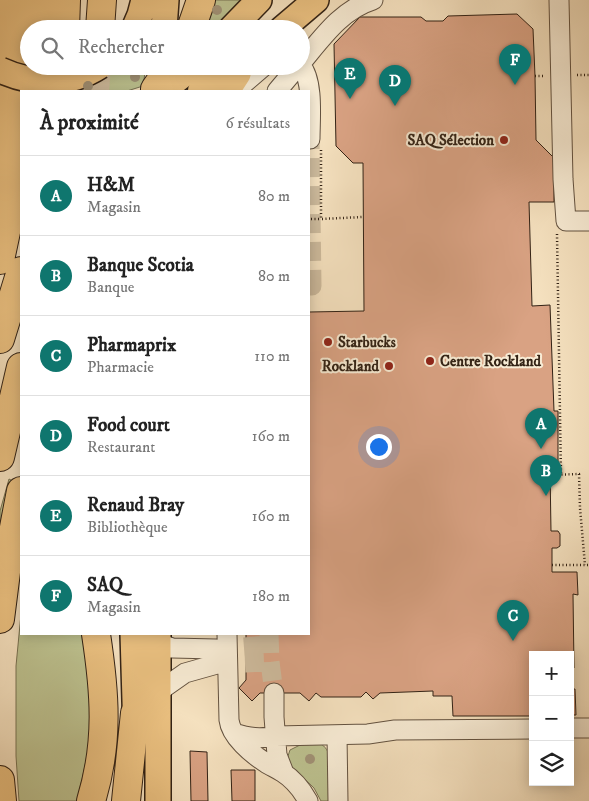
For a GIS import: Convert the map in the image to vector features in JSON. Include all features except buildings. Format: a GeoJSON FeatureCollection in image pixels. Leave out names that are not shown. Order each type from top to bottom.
{"type":"FeatureCollection","features":[{"type":"Feature","properties":{"kind":"highway"},"geometry":{"type":"LineString","coordinates":[[8,226],[14,0]]}},
{"type":"Feature","properties":{"kind":"highway"},"geometry":{"type":"LineString","coordinates":[[40,20],[41,0]]}},
{"type":"Feature","properties":{"kind":"highway"},"geometry":{"type":"LineString","coordinates":[[65,20],[66,0]]}},
{"type":"Feature","properties":{"kind":"highway"},"geometry":{"type":"LineString","coordinates":[[101,20],[102,0]]}},
{"type":"Feature","properties":{"kind":"highway"},"geometry":{"type":"LineString","coordinates":[[194,20],[201,0]]}},
{"type":"Feature","properties":{"kind":"highway"},"geometry":{"type":"LineString","coordinates":[[33,90],[35,75]]}},
{"type":"Feature","properties":{"kind":"highway"},"geometry":{"type":"LineString","coordinates":[[59,90],[61,75]]}},
{"type":"Feature","properties":{"kind":"highway"},"geometry":{"type":"LineString","coordinates":[[156,85],[186,75]]}},
{"type":"Feature","properties":{"kind":"highway"},"geometry":{"type":"LineString","coordinates":[[0,260],[20,168]]}},
{"type":"Feature","properties":{"kind":"highway"},"geometry":{"type":"LineString","coordinates":[[0,340],[20,274]]}},
{"type":"Feature","properties":{"kind":"highway"},"geometry":{"type":"LineString","coordinates":[[0,457],[20,371]]}},
{"type":"Feature","properties":{"kind":"highway"},"geometry":{"type":"LineString","coordinates":[[0,619],[20,496]]}},
{"type":"Feature","properties":{"kind":"highway"},"geometry":{"type":"LineString","coordinates":[[91,801],[100,760],[104,712],[103,683],[114,635]]}},
{"type":"Feature","properties":{"kind":"highway"},"geometry":{"type":"LineString","coordinates":[[103,801],[111,774],[116,736],[117,700],[114,635]]}},
{"type":"Feature","properties":{"kind":"highway"},"geometry":{"type":"LineString","coordinates":[[126,801],[135,713]]}},
{"type":"Feature","properties":{"kind":"highway"},"geometry":{"type":"LineString","coordinates":[[0,780],[2,801]]}},
{"type":"Feature","properties":{"kind":"main road"},"geometry":{"type":"LineString","coordinates":[[138,20],[144,0]]}},
{"type":"Feature","properties":{"kind":"main road"},"geometry":{"type":"LineString","coordinates":[[165,20],[166,0]]}},
{"type":"Feature","properties":{"kind":"main road"},"geometry":{"type":"LineString","coordinates":[[240,20],[259,0]]}},
{"type":"Feature","properties":{"kind":"main road"},"geometry":{"type":"LineString","coordinates":[[292,20],[305,9]]}},
{"type":"Feature","properties":{"kind":"main road"},"geometry":{"type":"LineString","coordinates":[[0,70],[29,80],[66,80],[83,75]]}},
{"type":"Feature","properties":{"kind":"main road"},"geometry":{"type":"LineString","coordinates":[[228,90],[237,75]]}},
{"type":"Feature","properties":{"kind":"main road"},"geometry":{"type":"LineString","coordinates":[[0,84],[20,95]]}},
{"type":"Feature","properties":{"kind":"main road"},"geometry":{"type":"LineString","coordinates":[[114,635],[135,713],[138,801]]}},
{"type":"Feature","properties":{"kind":"main road"},"geometry":{"type":"LineString","coordinates":[[158,638],[158,801]]}},
{"type":"Feature","properties":{"kind":"lane"},"geometry":{"type":"LineString","coordinates":[[310,52],[342,17],[356,7],[372,0]]}},
{"type":"Feature","properties":{"kind":"lane"},"geometry":{"type":"LineString","coordinates":[[559,0],[563,179],[566,221],[589,221]]}},
{"type":"Feature","properties":{"kind":"lane"},"geometry":{"type":"LineString","coordinates":[[236,90],[254,75]]}},
{"type":"Feature","properties":{"kind":"lane"},"geometry":{"type":"LineString","coordinates":[[278,90],[291,75]]}},
{"type":"Feature","properties":{"kind":"lane"},"geometry":{"type":"LineString","coordinates":[[307,75],[316,144]]}},
{"type":"Feature","properties":{"kind":"lane"},"geometry":{"type":"LineString","coordinates":[[228,635],[228,720],[231,729],[243,745],[265,762],[284,773],[300,788],[308,801]]}},
{"type":"Feature","properties":{"kind":"lane"},"geometry":{"type":"LineString","coordinates":[[158,638],[172,648],[216,657],[208,666],[185,673],[158,692]]}},
{"type":"Feature","properties":{"kind":"lane"},"geometry":{"type":"LineString","coordinates":[[274,693],[277,755],[284,773]]}},
{"type":"Feature","properties":{"kind":"lane"},"geometry":{"type":"LineString","coordinates":[[574,728],[589,728]]}},
{"type":"Feature","properties":{"kind":"lane"},"geometry":{"type":"LineString","coordinates":[[234,733],[248,738],[265,738],[276,736],[368,734],[396,730],[529,729]]}},
{"type":"Feature","properties":{"kind":"lane"},"geometry":{"type":"LineString","coordinates":[[336,735],[338,801]]}},
{"type":"Feature","properties":{"kind":"path"},"geometry":{"type":"LineString","coordinates":[[316,144],[321,219]]}},
{"type":"Feature","properties":{"kind":"path"},"geometry":{"type":"LineString","coordinates":[[311,219],[363,217]]}},
{"type":"Feature","properties":{"kind":"path"},"geometry":{"type":"LineString","coordinates":[[557,225],[561,475]]}},
{"type":"Feature","properties":{"kind":"path"},"geometry":{"type":"LineString","coordinates":[[550,475],[579,474],[585,565]]}},
{"type":"Feature","properties":{"kind":"path"},"geometry":{"type":"LineString","coordinates":[[552,565],[589,565]]}},
{"type":"Feature","properties":{"kind":"green space"},"geometry":{"type":"Polygon","coordinates":[[[211,0],[245,0],[226,20],[203,20],[211,0]]]}},
{"type":"Feature","properties":{"kind":"green space"},"geometry":{"type":"Polygon","coordinates":[[[97,75],[145,75],[143,86],[130,90],[54,90],[97,75]]]}},
{"type":"Feature","properties":{"kind":"green space"},"geometry":{"type":"Polygon","coordinates":[[[9,479],[15,482],[0,561],[0,511],[9,479]]]}},
{"type":"Feature","properties":{"kind":"green space"},"geometry":{"type":"Polygon","coordinates":[[[20,624],[20,635],[86,635],[92,708],[89,742],[77,801],[19,801],[16,756],[16,666],[20,624]]]}},
{"type":"Feature","properties":{"kind":"green space"},"geometry":{"type":"Polygon","coordinates":[[[316,741],[327,749],[329,754],[330,801],[321,801],[314,788],[288,763],[290,750],[316,741]]]}},
{"type":"Feature","properties":{"kind":"tunnel"},"geometry":{"type":"LineString","coordinates":[[95,90],[96,75]]}},
{"type":"Feature","properties":{"kind":"tunnel"},"geometry":{"type":"LineString","coordinates":[[310,139],[312,286],[310,286]]}},
{"type":"Feature","properties":{"kind":"tunnel"},"geometry":{"type":"LineString","coordinates":[[269,635],[274,693]]}},
{"type":"Feature","properties":{"kind":"tunnel"},"geometry":{"type":"LineString","coordinates":[[216,649],[269,645]]}},
{"type":"Feature","properties":{"kind":"tunnel"},"geometry":{"type":"LineString","coordinates":[[217,664],[270,662]]}},
{"type":"Feature","properties":{"kind":"place","name":"SAQ"},"geometry":{"type":"Point","coordinates":[515,85]}},
{"type":"Feature","properties":{"kind":"place","name":"Renaud Bray"},"geometry":{"type":"Point","coordinates":[350,99]}},
{"type":"Feature","properties":{"kind":"place","name":"Food court"},"geometry":{"type":"Point","coordinates":[395,106]}},
{"type":"Feature","properties":{"kind":"place","name":"SAQ Sélection"},"geometry":{"type":"Point","coordinates":[504,140]}},
{"type":"Feature","properties":{"kind":"place","name":"Starbucks"},"geometry":{"type":"Point","coordinates":[328,342]}},
{"type":"Feature","properties":{"kind":"place","name":"Centre Rockland"},"geometry":{"type":"Point","coordinates":[430,361]}},
{"type":"Feature","properties":{"kind":"place","name":"Rockland"},"geometry":{"type":"Point","coordinates":[389,366]}},
{"type":"Feature","properties":{"kind":"place","name":"H&M"},"geometry":{"type":"Point","coordinates":[541,449]}},
{"type":"Feature","properties":{"kind":"place","name":"Banque Scotia"},"geometry":{"type":"Point","coordinates":[546,496]}},
{"type":"Feature","properties":{"kind":"place","name":"Pharmaprix"},"geometry":{"type":"Point","coordinates":[513,641]}}]}
